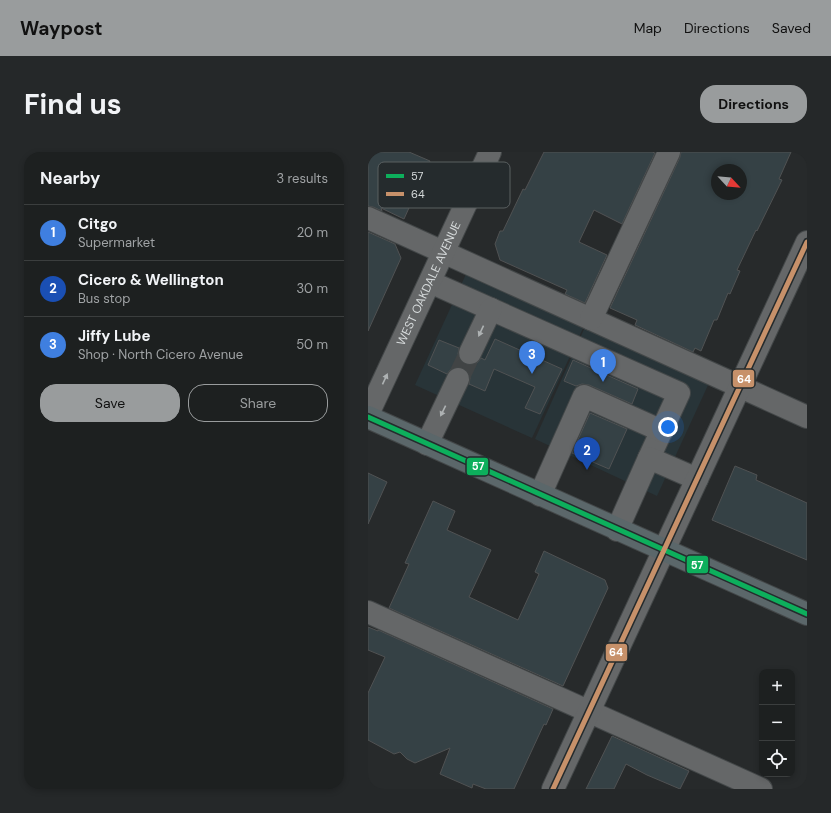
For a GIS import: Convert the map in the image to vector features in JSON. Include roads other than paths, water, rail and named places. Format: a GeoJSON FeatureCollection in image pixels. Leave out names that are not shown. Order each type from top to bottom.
{"type":"FeatureCollection","features":[{"type":"Feature","properties":{"kind":"main road"},"geometry":{"type":"LineString","coordinates":[[368,416],[617,530],[807,614]]}},
{"type":"Feature","properties":{"kind":"street","name":"WEST OAKDALE AVENUE"},"geometry":{"type":"LineString","coordinates":[[485,162],[490,152]]}},
{"type":"Feature","properties":{"kind":"street"},"geometry":{"type":"LineString","coordinates":[[591,319],[669,152]]}},
{"type":"Feature","properties":{"kind":"street","name":"WEST OAKDALE AVENUE"},"geometry":{"type":"LineString","coordinates":[[368,416],[464,208]]}},
{"type":"Feature","properties":{"kind":"street"},"geometry":{"type":"LineString","coordinates":[[368,218],[807,417]]}},
{"type":"Feature","properties":{"kind":"street"},"geometry":{"type":"LineString","coordinates":[[553,789],[807,242]]}},
{"type":"Feature","properties":{"kind":"street"},"geometry":{"type":"LineString","coordinates":[[430,282],[679,393],[617,530]]}},
{"type":"Feature","properties":{"kind":"street"},"geometry":{"type":"LineString","coordinates":[[470,353],[491,309]]}},
{"type":"Feature","properties":{"kind":"street"},"geometry":{"type":"LineString","coordinates":[[427,444],[458,379]]}},
{"type":"Feature","properties":{"kind":"street"},"geometry":{"type":"LineString","coordinates":[[540,494],[584,396],[662,431]]}},
{"type":"Feature","properties":{"kind":"street"},"geometry":{"type":"LineString","coordinates":[[649,458],[697,480]]}},
{"type":"Feature","properties":{"kind":"street"},"geometry":{"type":"LineString","coordinates":[[368,612],[760,789]]}},
{"type":"Feature","properties":{"kind":"tunnel"},"geometry":{"type":"LineString","coordinates":[[458,379],[470,353]]}},
{"type":"Feature","properties":{"kind":"place","name":"Jiffy Lube"},"geometry":{"type":"Point","coordinates":[532,374]}},
{"type":"Feature","properties":{"kind":"place","name":"Citgo"},"geometry":{"type":"Point","coordinates":[603,382]}},
{"type":"Feature","properties":{"kind":"place","name":"Cicero & Wellington"},"geometry":{"type":"Point","coordinates":[587,470]}}]}
